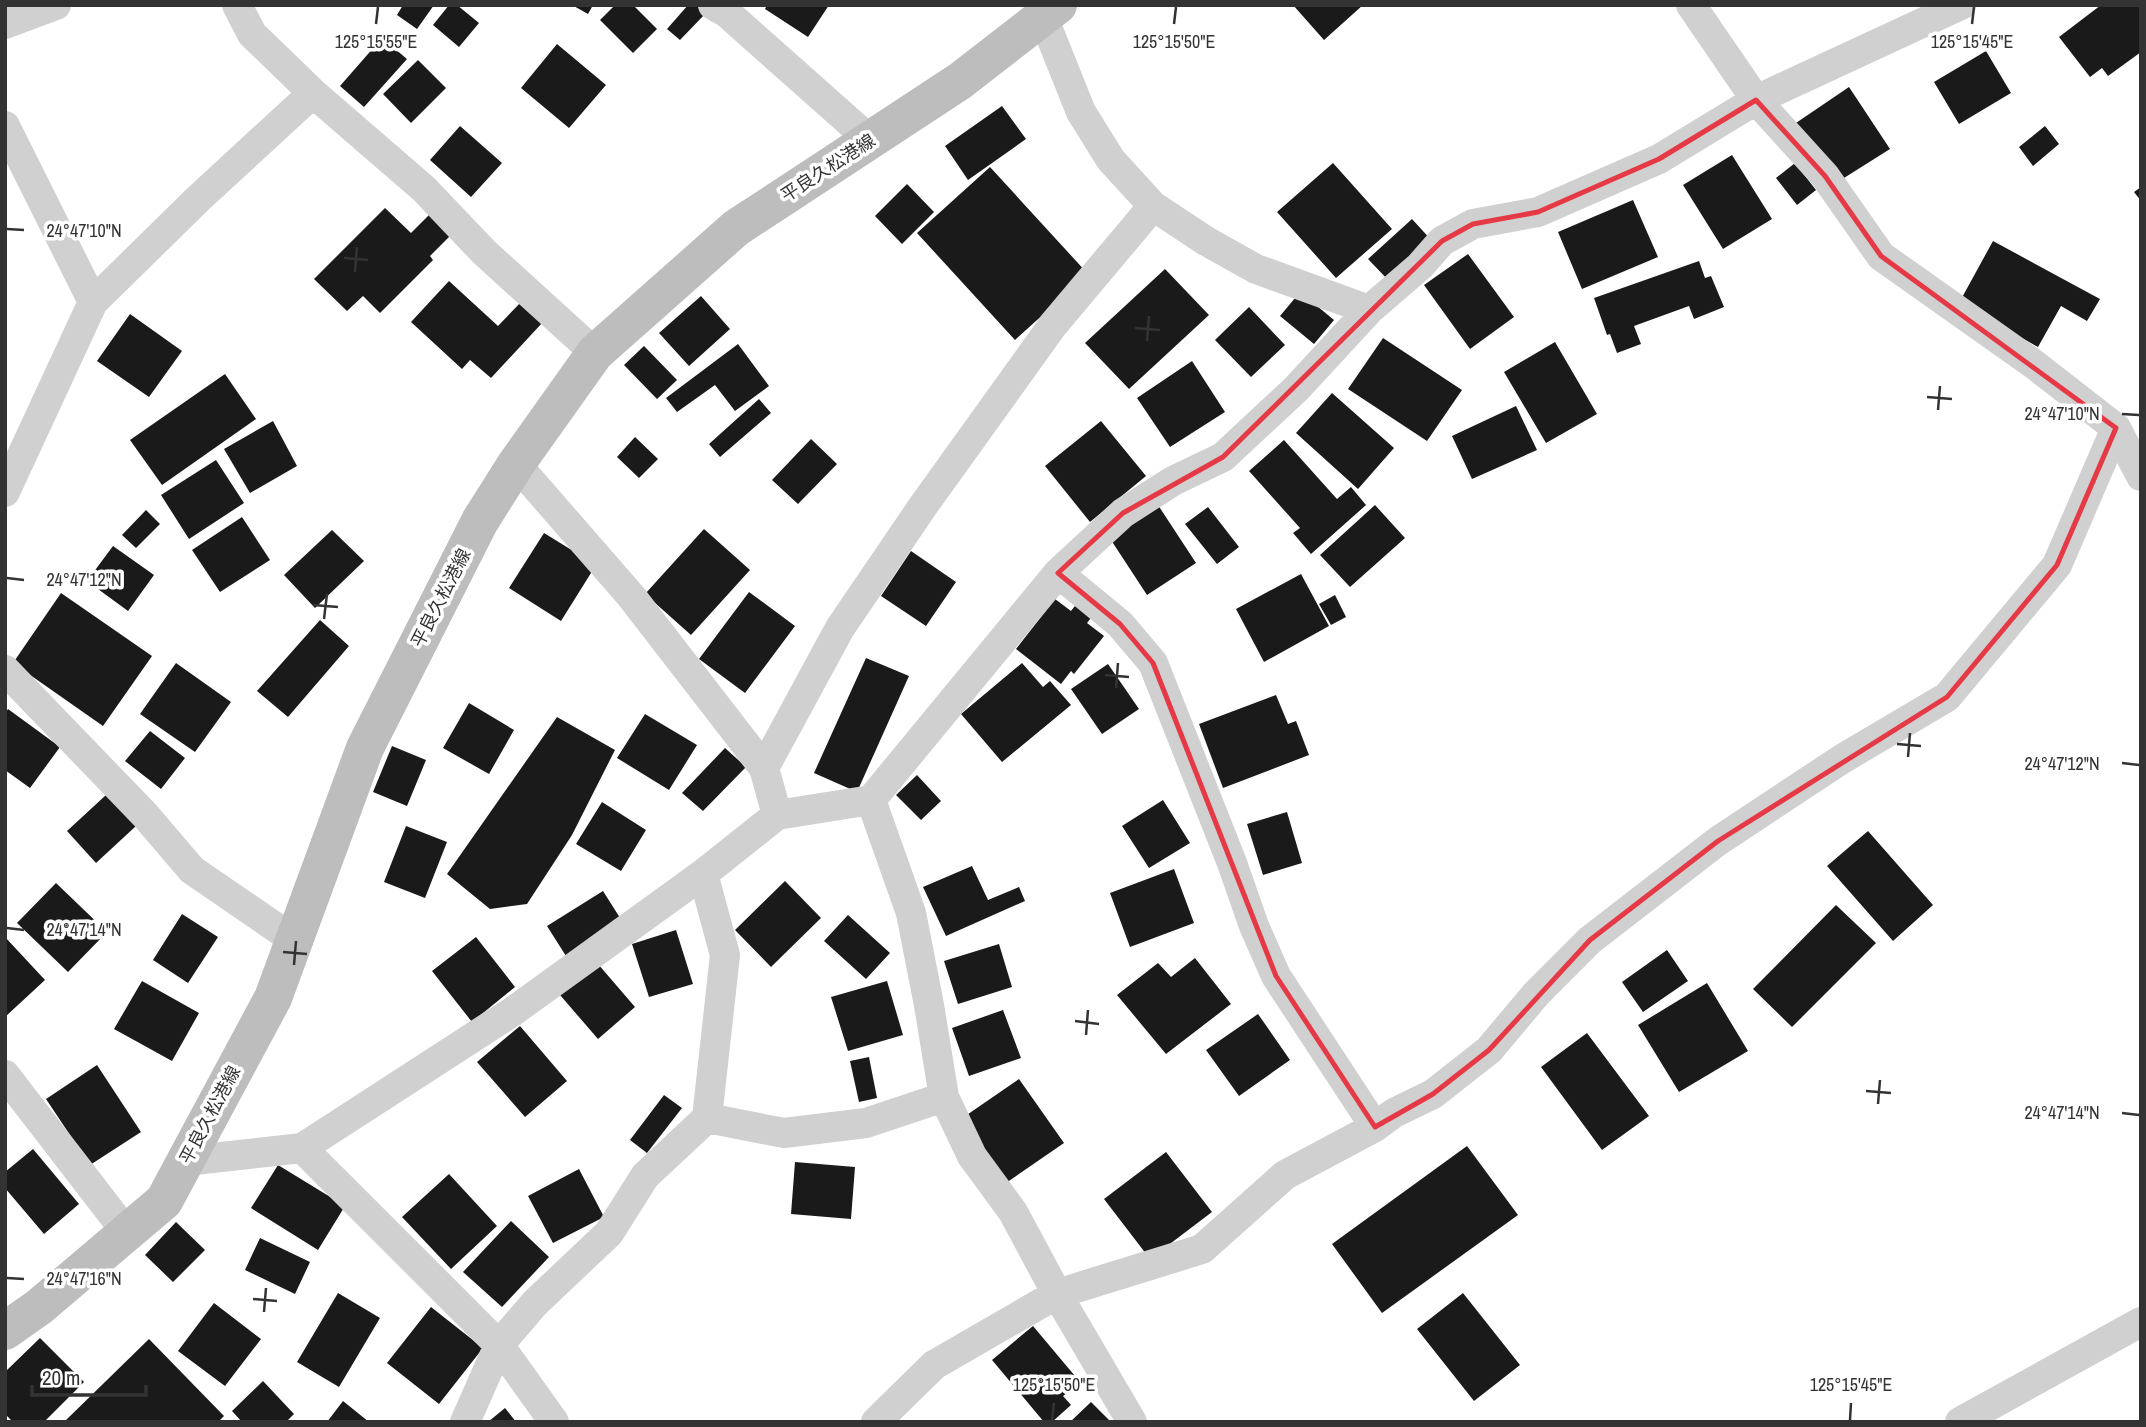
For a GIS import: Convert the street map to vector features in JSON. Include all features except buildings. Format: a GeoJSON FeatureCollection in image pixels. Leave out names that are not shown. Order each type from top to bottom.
{"type":"FeatureCollection","features":[{"type":"Feature","properties":{"kind":"main road","name":"平良久松港線"},"geometry":{"type":"LineString","coordinates":[[5,1331],[39,1307],[164,1201],[273,998],[365,748],[480,521],[516,464],[594,353],[736,228],[960,81],[1050,11]]}},
{"type":"Feature","properties":{"kind":"street"},"geometry":{"type":"LineString","coordinates":[[5,24],[56,5]]}},
{"type":"Feature","properties":{"kind":"street"},"geometry":{"type":"LineString","coordinates":[[237,5],[252,34],[313,93],[424,189],[484,252],[594,353]]}},
{"type":"Feature","properties":{"kind":"street"},"geometry":{"type":"LineString","coordinates":[[713,5],[726,13],[870,140]]}},
{"type":"Feature","properties":{"kind":"street"},"geometry":{"type":"LineString","coordinates":[[1691,5],[1756,100],[1825,176],[1881,256],[2035,365],[2116,428],[2141,476]]}},
{"type":"Feature","properties":{"kind":"street"},"geometry":{"type":"LineString","coordinates":[[186,1161],[302,1148],[512,1012],[704,874],[777,815],[871,800],[1058,572],[1123,513],[1173,481],[1223,457],[1296,389],[1369,310],[1419,266],[1442,241],[1473,224],[1538,212],[1659,159],[1756,100],[1961,5]]}},
{"type":"Feature","properties":{"kind":"street"},"geometry":{"type":"LineString","coordinates":[[1050,11],[1082,112],[1111,160],[1153,206],[1255,270],[1369,310]]}},
{"type":"Feature","properties":{"kind":"street"},"geometry":{"type":"LineString","coordinates":[[5,492],[93,302],[199,198],[313,93]]}},
{"type":"Feature","properties":{"kind":"street"},"geometry":{"type":"LineString","coordinates":[[5,126],[93,302]]}},
{"type":"Feature","properties":{"kind":"street"},"geometry":{"type":"LineString","coordinates":[[764,768],[840,628],[923,506],[1053,325],[1153,206]]}},
{"type":"Feature","properties":{"kind":"street"},"geometry":{"type":"LineString","coordinates":[[876,1422],[934,1365],[1057,1294],[1202,1249],[1285,1175],[1433,1094],[1489,1050],[1536,994],[1590,940],[1718,841],[1842,759],[1947,697],[2057,565],[2116,428]]}},
{"type":"Feature","properties":{"kind":"street"},"geometry":{"type":"LineString","coordinates":[[516,464],[631,596],[764,768],[777,815]]}},
{"type":"Feature","properties":{"kind":"street"},"geometry":{"type":"LineString","coordinates":[[1058,572],[1120,624],[1153,663],[1254,926],[1276,976],[1375,1128]]}},
{"type":"Feature","properties":{"kind":"street"},"geometry":{"type":"LineString","coordinates":[[5,670],[145,815],[192,870],[294,940]]}},
{"type":"Feature","properties":{"kind":"street"},"geometry":{"type":"LineString","coordinates":[[871,800],[911,913],[944,1097],[972,1156],[1013,1212],[1057,1294],[1132,1422]]}},
{"type":"Feature","properties":{"kind":"street"},"geometry":{"type":"LineString","coordinates":[[465,1422],[499,1345],[535,1303],[609,1233],[645,1176],[707,1118],[724,955],[704,874]]}},
{"type":"Feature","properties":{"kind":"street"},"geometry":{"type":"LineString","coordinates":[[5,1074],[127,1233]]}},
{"type":"Feature","properties":{"kind":"street"},"geometry":{"type":"LineString","coordinates":[[707,1118],[784,1133],[866,1123],[944,1097]]}},
{"type":"Feature","properties":{"kind":"street"},"geometry":{"type":"LineString","coordinates":[[302,1148],[499,1345],[554,1422]]}},
{"type":"Feature","properties":{"kind":"street"},"geometry":{"type":"LineString","coordinates":[[1960,1422],[2141,1322]]}},
{"type":"Feature","properties":{"kind":"highlighted area"},"geometry":{"type":"Polygon","coordinates":[[[1756,100],[1825,176],[1881,256],[2116,428],[2057,565],[1947,697],[1718,841],[1590,940],[1489,1050],[1433,1094],[1375,1127],[1276,976],[1153,663],[1120,624],[1058,573],[1123,513],[1223,457],[1442,241],[1473,224],[1538,212],[1659,159],[1756,100]]]}}]}
